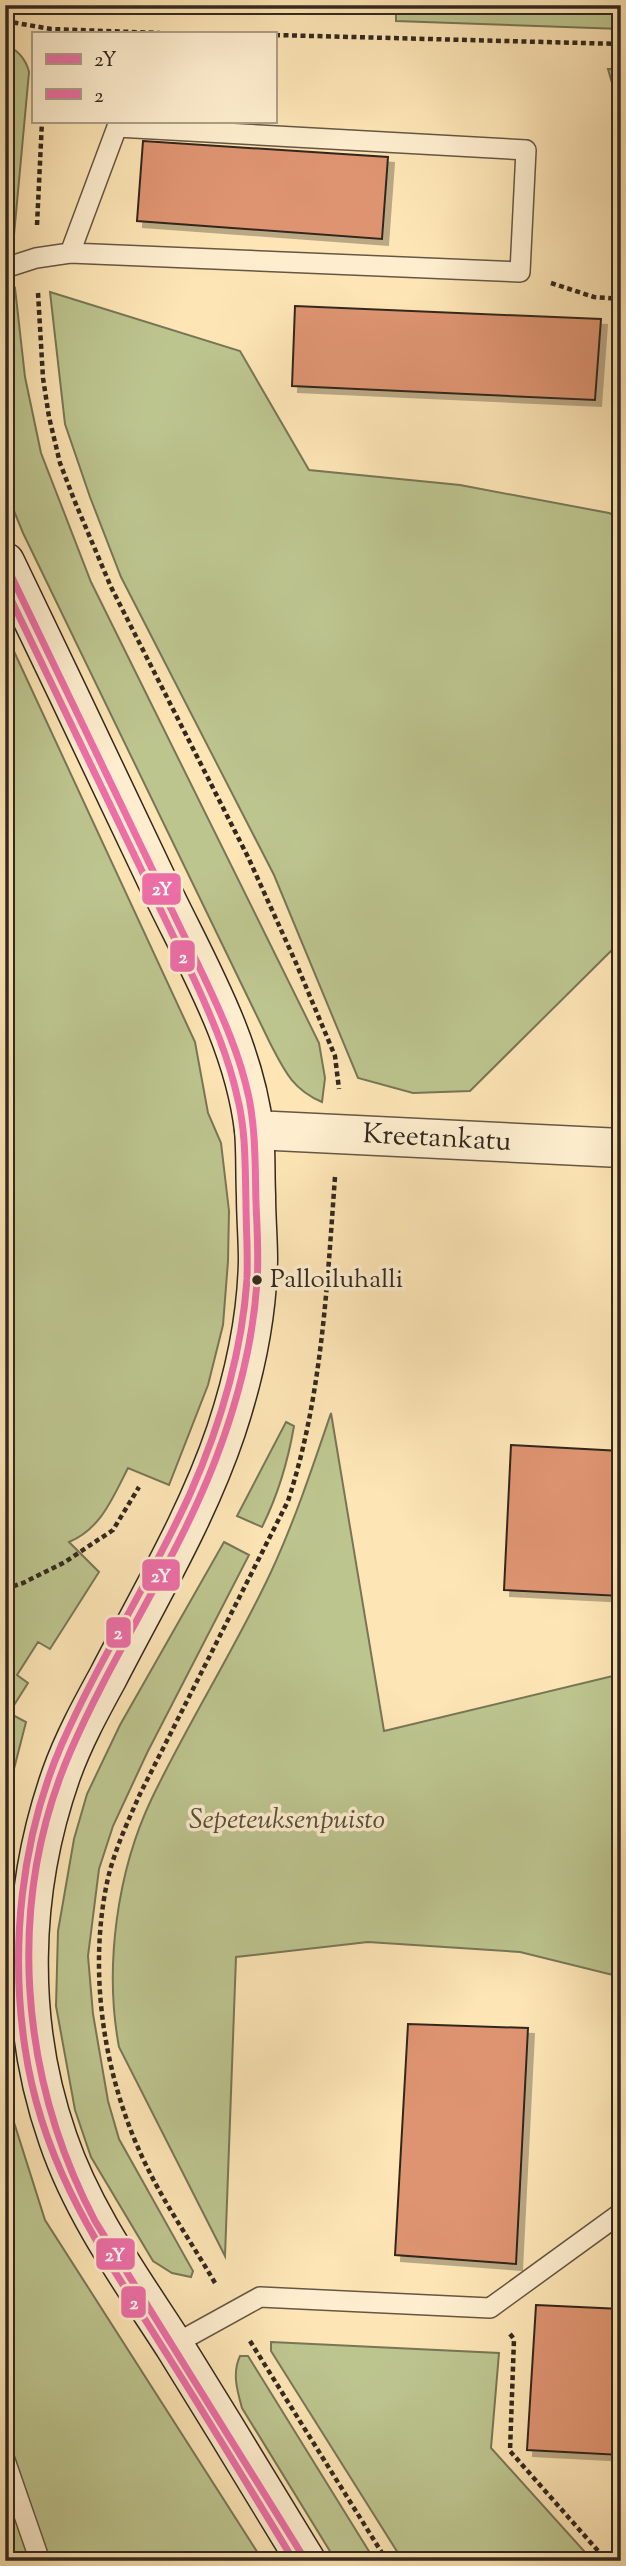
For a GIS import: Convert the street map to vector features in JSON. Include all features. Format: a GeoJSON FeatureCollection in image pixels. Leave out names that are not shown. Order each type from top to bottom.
{"type":"FeatureCollection","features":[{"type":"Feature","properties":{"kind":"street"},"geometry":{"type":"LineString","coordinates":[[5,562],[225,1025],[244,1075],[254,1130],[258,1265],[251,1329],[240,1385],[225,1436],[192,1513],[94,1702],[62,1773],[44,1835],[34,1887],[28,1993],[33,2038],[41,2083],[58,2140],[80,2193],[111,2250],[306,2561]]}},
{"type":"Feature","properties":{"kind":"street","name":"Kreetankatu"},"geometry":{"type":"LineString","coordinates":[[254,1130],[621,1148]]}},
{"type":"Feature","properties":{"kind":"lane"},"geometry":{"type":"LineString","coordinates":[[5,268],[36,258],[70,253],[520,272],[526,150],[117,127],[70,253]]}},
{"type":"Feature","properties":{"kind":"lane"},"geometry":{"type":"LineString","coordinates":[[173,2345],[260,2297],[490,2308],[621,2213]]}},
{"type":"Feature","properties":{"kind":"lane"},"geometry":{"type":"LineString","coordinates":[[5,2460],[40,2561]]}},
{"type":"Feature","properties":{"kind":"path"},"geometry":{"type":"LineString","coordinates":[[5,21],[51,31],[106,32]]}},
{"type":"Feature","properties":{"kind":"path"},"geometry":{"type":"LineString","coordinates":[[276,35],[621,44]]}},
{"type":"Feature","properties":{"kind":"path"},"geometry":{"type":"LineString","coordinates":[[42,122],[36,258],[43,378],[49,417],[64,473],[111,587],[248,857],[296,963],[335,1056],[339,1094]]}},
{"type":"Feature","properties":{"kind":"path"},"geometry":{"type":"LineString","coordinates":[[520,272],[594,297],[621,299]]}},
{"type":"Feature","properties":{"kind":"path"},"geometry":{"type":"LineString","coordinates":[[336,1166],[321,1342],[300,1467],[289,1502],[126,1826],[108,1877],[99,1955],[107,2048],[131,2130],[146,2165],[232,2312],[387,2561]]}},
{"type":"Feature","properties":{"kind":"path"},"geometry":{"type":"LineString","coordinates":[[5,1589],[65,1562],[113,1530],[139,1488]]}},
{"type":"Feature","properties":{"kind":"path"},"geometry":{"type":"LineString","coordinates":[[490,2308],[514,2339],[510,2451],[607,2561]]}},
{"type":"Feature","properties":{"kind":"green space"},"geometry":{"type":"Polygon","coordinates":[[[432,5],[621,8],[621,29],[396,21],[396,9],[432,5]]]}},
{"type":"Feature","properties":{"kind":"green space"},"geometry":{"type":"Polygon","coordinates":[[[5,45],[20,55],[29,72],[14,235],[5,243],[5,45]]]}},
{"type":"Feature","properties":{"kind":"green space"},"geometry":{"type":"Polygon","coordinates":[[[608,69],[621,69],[621,114],[608,69]]]}},
{"type":"Feature","properties":{"kind":"green space"},"geometry":{"type":"Polygon","coordinates":[[[15,288],[25,377],[41,453],[91,582],[319,1043],[325,1078],[322,1102],[296,1085],[275,1053],[23,533],[5,489],[5,293],[15,288]]]}},
{"type":"Feature","properties":{"kind":"green space"},"geometry":{"type":"Polygon","coordinates":[[[50,292],[240,351],[309,470],[460,485],[609,513],[621,518],[621,941],[470,1091],[413,1093],[358,1078],[274,875],[121,577],[65,424],[50,292]]]}},
{"type":"Feature","properties":{"kind":"green space"},"geometry":{"type":"Polygon","coordinates":[[[5,632],[195,1042],[208,1113],[221,1143],[229,1211],[223,1325],[208,1385],[169,1485],[128,1468],[98,1521],[69,1542],[99,1572],[50,1649],[38,1642],[17,1675],[28,1683],[9,1713],[26,1722],[5,1804],[5,632]]]}},
{"type":"Feature","properties":{"kind":"green space","name":"Sepeteuksenpuisto"},"geometry":{"type":"Polygon","coordinates":[[[331,1413],[384,1731],[621,1674],[621,1977],[520,1952],[368,1942],[236,1957],[225,2256],[119,2047],[113,1985],[117,1920],[122,1888],[140,1826],[166,1769],[271,1572],[296,1513],[331,1413]]]}},
{"type":"Feature","properties":{"kind":"green space"},"geometry":{"type":"Polygon","coordinates":[[[286,1422],[294,1426],[289,1452],[278,1490],[262,1527],[237,1516],[286,1422]]]}},
{"type":"Feature","properties":{"kind":"green space"},"geometry":{"type":"Polygon","coordinates":[[[224,1542],[249,1555],[147,1753],[113,1826],[99,1869],[88,1956],[93,2014],[108,2101],[119,2139],[193,2271],[191,2277],[172,2273],[153,2261],[91,2157],[75,2110],[56,2006],[58,1931],[74,1839],[87,1794],[120,1725],[224,1542]]]}},
{"type":"Feature","properties":{"kind":"green space"},"geometry":{"type":"Polygon","coordinates":[[[5,2094],[45,2220],[263,2561],[5,2561],[5,2094]]]}},
{"type":"Feature","properties":{"kind":"green space"},"geometry":{"type":"Polygon","coordinates":[[[271,2342],[499,2353],[491,2448],[593,2561],[403,2561],[271,2351],[271,2342]]]}},
{"type":"Feature","properties":{"kind":"green space"},"geometry":{"type":"Polygon","coordinates":[[[240,2356],[248,2356],[375,2561],[336,2561],[242,2408],[236,2375],[240,2356]]]}},
{"type":"Feature","properties":{"kind":"building"},"geometry":{"type":"Polygon","coordinates":[[[143,141],[388,157],[382,239],[137,221],[143,141]]]}},
{"type":"Feature","properties":{"kind":"building"},"geometry":{"type":"Polygon","coordinates":[[[295,306],[601,319],[595,400],[292,386],[295,306]]]}},
{"type":"Feature","properties":{"kind":"building"},"geometry":{"type":"Polygon","coordinates":[[[511,1445],[621,1451],[621,1596],[504,1590],[511,1445]]]}},
{"type":"Feature","properties":{"kind":"building"},"geometry":{"type":"Polygon","coordinates":[[[408,2024],[528,2028],[516,2264],[395,2255],[408,2024]]]}},
{"type":"Feature","properties":{"kind":"building"},"geometry":{"type":"Polygon","coordinates":[[[536,2305],[621,2309],[621,2455],[527,2450],[536,2305]]]}},
{"type":"Feature","properties":{"kind":"transit line","name":"2Y"},"geometry":{"type":"LineString","coordinates":[[5,563],[203,975],[236,1051],[253,1124],[258,1243],[252,1328],[237,1395],[215,1461],[164,1571],[88,1713],[50,1808],[36,1867],[30,1928],[30,1988],[37,2048],[50,2108],[69,2165],[95,2221],[306,2561]]}},
{"type":"Feature","properties":{"kind":"transit line","name":"2"},"geometry":{"type":"LineString","coordinates":[[5,587],[194,979],[225,1054],[241,1112],[247,1260],[244,1307],[235,1362],[211,1442],[175,1526],[61,1746],[36,1818],[22,1894],[19,1933],[25,2048],[46,2134],[80,2210],[100,2247],[294,2561]]}},
{"type":"Feature","properties":{"kind":"place","name":"Palloiluhalli"},"geometry":{"type":"Point","coordinates":[257,1280]}}]}
